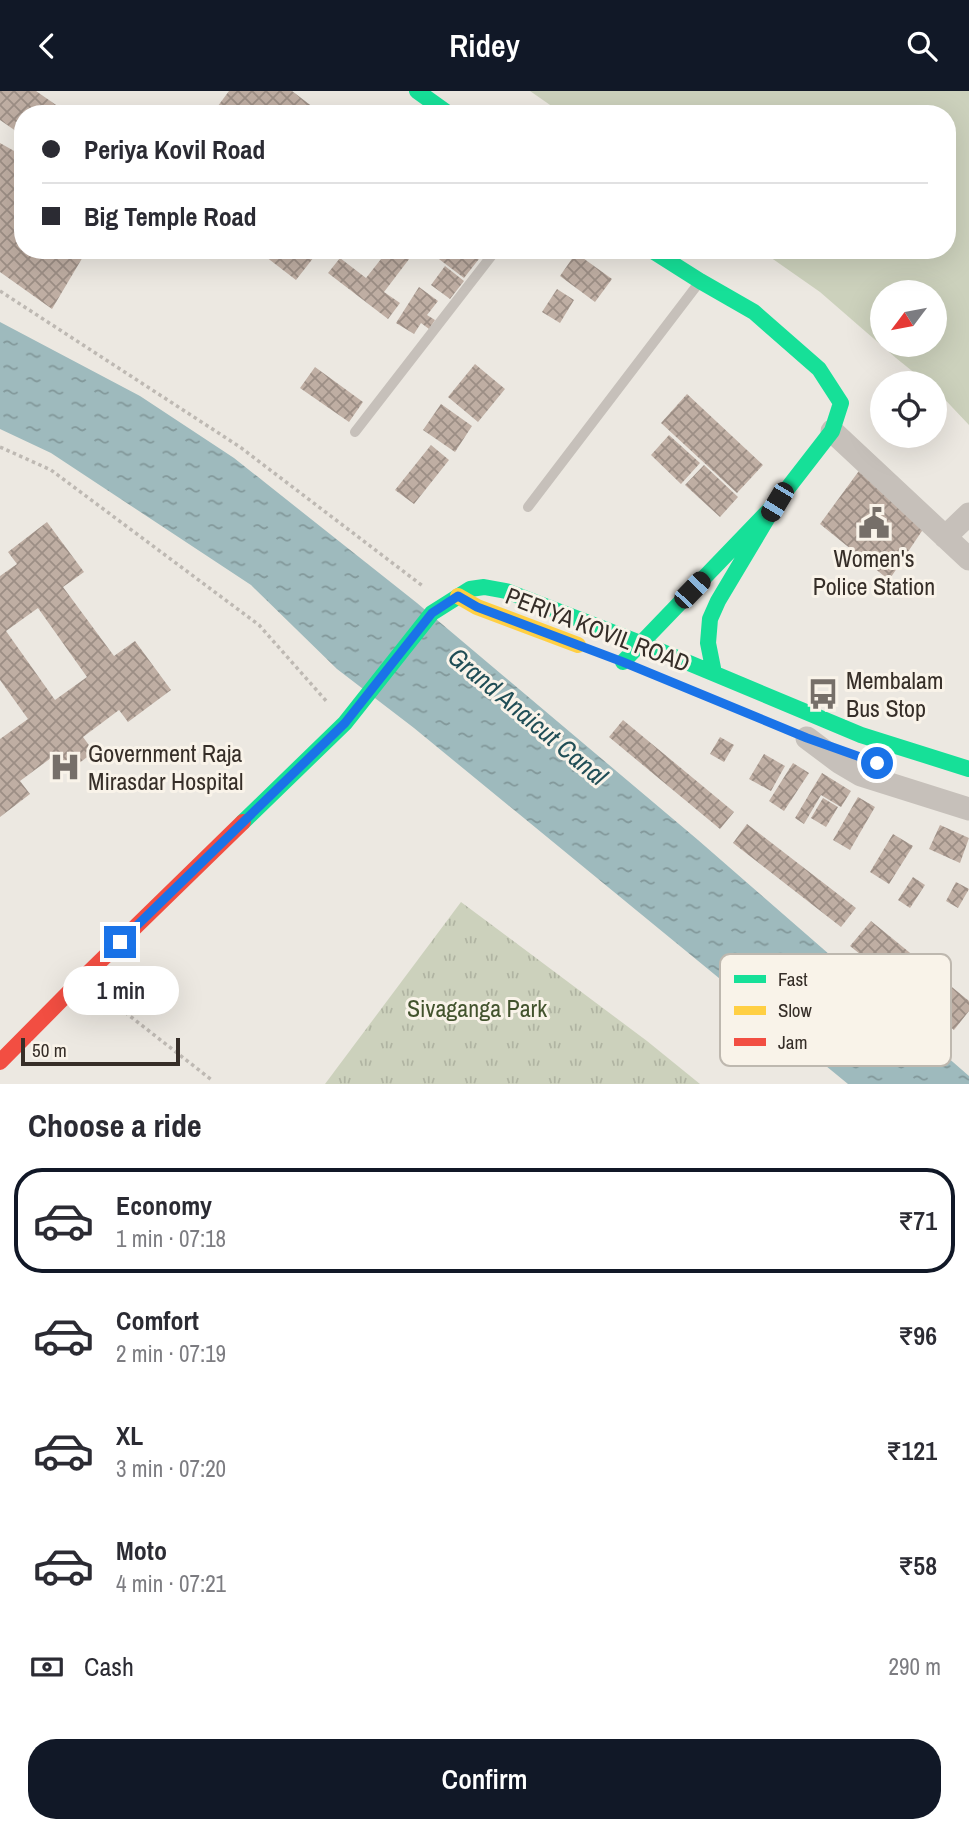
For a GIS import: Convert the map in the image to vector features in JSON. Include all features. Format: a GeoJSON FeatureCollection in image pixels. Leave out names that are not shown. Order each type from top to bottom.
{"type":"FeatureCollection","features":[{"type":"Feature","properties":{"kind":"main road"},"geometry":{"type":"LineString","coordinates":[[417,91],[436,105]]}},
{"type":"Feature","properties":{"kind":"main road"},"geometry":{"type":"LineString","coordinates":[[623,662],[777,502],[832,431],[841,403],[819,369],[754,312],[665,259]]}},
{"type":"Feature","properties":{"kind":"main road"},"geometry":{"type":"LineString","coordinates":[[714,673],[708,643],[710,619],[777,502]]}},
{"type":"Feature","properties":{"kind":"main road","name":"PERIYA KOVIL ROAD"},"geometry":{"type":"LineString","coordinates":[[445,604],[470,589],[484,587],[506,591],[714,673],[861,735],[969,769]]}},
{"type":"Feature","properties":{"kind":"main road"},"geometry":{"type":"LineString","coordinates":[[0,1062],[345,723],[445,604]]}},
{"type":"Feature","properties":{"kind":"main road","name":"PERIYA KOVIL ROAD"},"geometry":{"type":"LineString","coordinates":[[445,604],[477,607],[587,648]]}},
{"type":"Feature","properties":{"kind":"main road"},"geometry":{"type":"LineString","coordinates":[[801,736],[861,757]]}},
{"type":"Feature","properties":{"kind":"street"},"geometry":{"type":"LineString","coordinates":[[832,431],[969,559]]}},
{"type":"Feature","properties":{"kind":"street"},"geometry":{"type":"LineString","coordinates":[[945,537],[969,513]]}},
{"type":"Feature","properties":{"kind":"street"},"geometry":{"type":"LineString","coordinates":[[801,736],[861,775],[969,809]]}},
{"type":"Feature","properties":{"kind":"lane"},"geometry":{"type":"LineString","coordinates":[[355,432],[489,259]]}},
{"type":"Feature","properties":{"kind":"lane"},"geometry":{"type":"LineString","coordinates":[[528,507],[700,281]]}},
{"type":"Feature","properties":{"kind":"path"},"geometry":{"type":"LineString","coordinates":[[0,291],[240,447],[445,604]]}},
{"type":"Feature","properties":{"kind":"path"},"geometry":{"type":"LineString","coordinates":[[0,447],[51,470],[259,625],[345,723]]}},
{"type":"Feature","properties":{"kind":"path"},"geometry":{"type":"LineString","coordinates":[[82,979],[213,1081]]}},
{"type":"Feature","properties":{"kind":"green space"},"geometry":{"type":"Polygon","coordinates":[[[530,91],[969,91],[969,425],[947,402],[947,371],[912,371],[895,357],[947,357],[947,280],[870,280],[870,335],[820,292],[773,259],[956,259],[956,105],[550,105],[530,91]]]}},
{"type":"Feature","properties":{"kind":"green space","name":"Sivaganga Park"},"geometry":{"type":"Polygon","coordinates":[[[461,902],[647,1041],[700,1084],[325,1084],[461,902]]]}},
{"type":"Feature","properties":{"kind":"water","name":"Grand Anaicut Canal"},"geometry":{"type":"Polygon","coordinates":[[[0,322],[140,396],[234,458],[417,603],[829,954],[720,954],[720,979],[414,728],[337,669],[251,585],[51,453],[0,429],[0,322]]]}},
{"type":"Feature","properties":{"kind":"water"},"geometry":{"type":"Polygon","coordinates":[[[951,1060],[969,1076],[969,1084],[848,1084],[826,1066],[951,1066],[951,1060]]]}},
{"type":"Feature","properties":{"kind":"building"},"geometry":{"type":"Polygon","coordinates":[[[0,91],[36,91],[56,105],[14,105],[14,130],[0,120],[0,91]]]}},
{"type":"Feature","properties":{"kind":"building"},"geometry":{"type":"Polygon","coordinates":[[[229,91],[292,91],[310,105],[219,105],[229,91]]]}},
{"type":"Feature","properties":{"kind":"building"},"geometry":{"type":"Polygon","coordinates":[[[0,143],[14,151],[14,259],[82,259],[52,309],[0,272],[0,143]]]}},
{"type":"Feature","properties":{"kind":"building"},"geometry":{"type":"Polygon","coordinates":[[[269,259],[312,259],[296,280],[269,259]]]}},
{"type":"Feature","properties":{"kind":"building"},"geometry":{"type":"Polygon","coordinates":[[[341,259],[366,278],[381,259],[409,259],[384,292],[400,303],[388,319],[328,273],[341,259]]]}},
{"type":"Feature","properties":{"kind":"building"},"geometry":{"type":"Polygon","coordinates":[[[439,259],[479,259],[464,278],[439,259]]]}},
{"type":"Feature","properties":{"kind":"building"},"geometry":{"type":"Polygon","coordinates":[[[572,259],[584,259],[612,279],[595,302],[560,276],[572,259]]]}},
{"type":"Feature","properties":{"kind":"building"},"geometry":{"type":"Polygon","coordinates":[[[445,266],[464,281],[450,299],[431,285],[445,266]]]}},
{"type":"Feature","properties":{"kind":"building"},"geometry":{"type":"Polygon","coordinates":[[[419,287],[438,301],[427,315],[435,320],[429,329],[421,323],[414,334],[396,323],[419,287]]]}},
{"type":"Feature","properties":{"kind":"building"},"geometry":{"type":"Polygon","coordinates":[[[557,289],[574,300],[560,323],[542,312],[557,289]]]}},
{"type":"Feature","properties":{"kind":"building"},"geometry":{"type":"Polygon","coordinates":[[[475,364],[505,389],[478,422],[448,397],[475,364]]]}},
{"type":"Feature","properties":{"kind":"building"},"geometry":{"type":"Polygon","coordinates":[[[315,367],[363,402],[349,422],[300,388],[315,367]]]}},
{"type":"Feature","properties":{"kind":"building"},"geometry":{"type":"Polygon","coordinates":[[[687,394],[763,465],[737,493],[661,423],[687,394]]]}},
{"type":"Feature","properties":{"kind":"building"},"geometry":{"type":"Polygon","coordinates":[[[441,404],[472,426],[455,452],[423,430],[441,404]]]}},
{"type":"Feature","properties":{"kind":"building"},"geometry":{"type":"Polygon","coordinates":[[[669,435],[700,463],[681,484],[651,455],[669,435]]]}},
{"type":"Feature","properties":{"kind":"building"},"geometry":{"type":"Polygon","coordinates":[[[431,445],[449,460],[414,504],[395,490],[431,445]]]}},
{"type":"Feature","properties":{"kind":"building","name":"Women's Police Station"},"geometry":{"type":"Polygon","coordinates":[[[864,464],[928,522],[889,580],[820,524],[864,464]]]}},
{"type":"Feature","properties":{"kind":"building"},"geometry":{"type":"Polygon","coordinates":[[[704,465],[738,497],[720,517],[685,485],[704,465]]]}},
{"type":"Feature","properties":{"kind":"building"},"geometry":{"type":"Polygon","coordinates":[[[47,522],[84,572],[63,587],[114,656],[135,641],[171,690],[128,722],[119,710],[83,737],[94,752],[67,772],[55,755],[20,781],[30,794],[0,817],[0,739],[28,719],[0,680],[0,576],[17,564],[8,552],[47,522]],[[38,608],[6,631],[55,700],[87,677],[38,608]]]}},
{"type":"Feature","properties":{"kind":"building"},"geometry":{"type":"Polygon","coordinates":[[[623,720],[734,812],[720,829],[609,737],[623,720]]]}},
{"type":"Feature","properties":{"kind":"building"},"geometry":{"type":"Polygon","coordinates":[[[720,737],[734,745],[724,762],[710,754],[720,737]]]}},
{"type":"Feature","properties":{"kind":"building"},"geometry":{"type":"Polygon","coordinates":[[[764,754],[785,766],[771,791],[749,779],[764,754]]]}},
{"type":"Feature","properties":{"kind":"building"},"geometry":{"type":"Polygon","coordinates":[[[793,763],[809,773],[784,811],[769,801],[793,763]]]}},
{"type":"Feature","properties":{"kind":"building"},"geometry":{"type":"Polygon","coordinates":[[[822,773],[851,791],[841,807],[821,795],[804,824],[795,818],[822,773]]]}},
{"type":"Feature","properties":{"kind":"building"},"geometry":{"type":"Polygon","coordinates":[[[858,797],[875,807],[850,850],[833,840],[858,797]]]}},
{"type":"Feature","properties":{"kind":"building"},"geometry":{"type":"Polygon","coordinates":[[[823,798],[838,807],[826,827],[811,818],[823,798]]]}},
{"type":"Feature","properties":{"kind":"building"},"geometry":{"type":"Polygon","coordinates":[[[747,824],[856,908],[841,927],[733,843],[747,824]]]}},
{"type":"Feature","properties":{"kind":"building"},"geometry":{"type":"Polygon","coordinates":[[[940,825],[969,838],[960,863],[929,849],[940,825]]]}},
{"type":"Feature","properties":{"kind":"building"},"geometry":{"type":"Polygon","coordinates":[[[893,834],[913,846],[889,884],[870,872],[893,834]]]}},
{"type":"Feature","properties":{"kind":"building"},"geometry":{"type":"Polygon","coordinates":[[[913,877],[925,885],[910,908],[898,900],[913,877]]]}},
{"type":"Feature","properties":{"kind":"building"},"geometry":{"type":"Polygon","coordinates":[[[956,882],[969,889],[958,908],[946,901],[956,882]]]}},
{"type":"Feature","properties":{"kind":"building"},"geometry":{"type":"Polygon","coordinates":[[[871,921],[911,954],[860,954],[850,946],[871,921]]]}},
{"type":"Feature","properties":{"kind":"building"},"geometry":{"type":"Polygon","coordinates":[[[951,986],[969,1001],[969,1011],[954,1030],[951,1028],[951,986]]]}},
{"type":"Feature","properties":{"kind":"traffic: fast"},"geometry":{"type":"LineString","coordinates":[[417,91],[436,105]]}},
{"type":"Feature","properties":{"kind":"traffic: fast"},"geometry":{"type":"LineString","coordinates":[[623,662],[777,502],[832,431],[841,403],[819,369],[754,312],[665,259]]}},
{"type":"Feature","properties":{"kind":"traffic: fast"},"geometry":{"type":"LineString","coordinates":[[714,673],[708,643],[710,619],[777,502]]}},
{"type":"Feature","properties":{"kind":"traffic: fast"},"geometry":{"type":"LineString","coordinates":[[243,822],[345,723],[432,613],[470,589],[484,587],[506,591],[653,648],[861,735],[969,769]]}},
{"type":"Feature","properties":{"kind":"traffic: slow"},"geometry":{"type":"LineString","coordinates":[[458,596],[477,607],[578,645]]}},
{"type":"Feature","properties":{"kind":"traffic: jam"},"geometry":{"type":"LineString","coordinates":[[0,1062],[243,822]]}},
{"type":"Feature","properties":{"kind":"place","name":"Women's Police Station"},"geometry":{"type":"Point","coordinates":[874,523]}},
{"type":"Feature","properties":{"kind":"place","name":"Membalam Bus Stop"},"geometry":{"type":"Point","coordinates":[823,694]}},
{"type":"Feature","properties":{"kind":"place","name":"Government Raja Mirasdar Hospital"},"geometry":{"type":"Point","coordinates":[65,767]}},
{"type":"Feature","properties":{"kind":"route"},"geometry":{"type":"LineString","coordinates":[[120,942],[345,723],[432,613],[458,596],[477,607],[623,662],[807,738],[877,763]]}}]}
